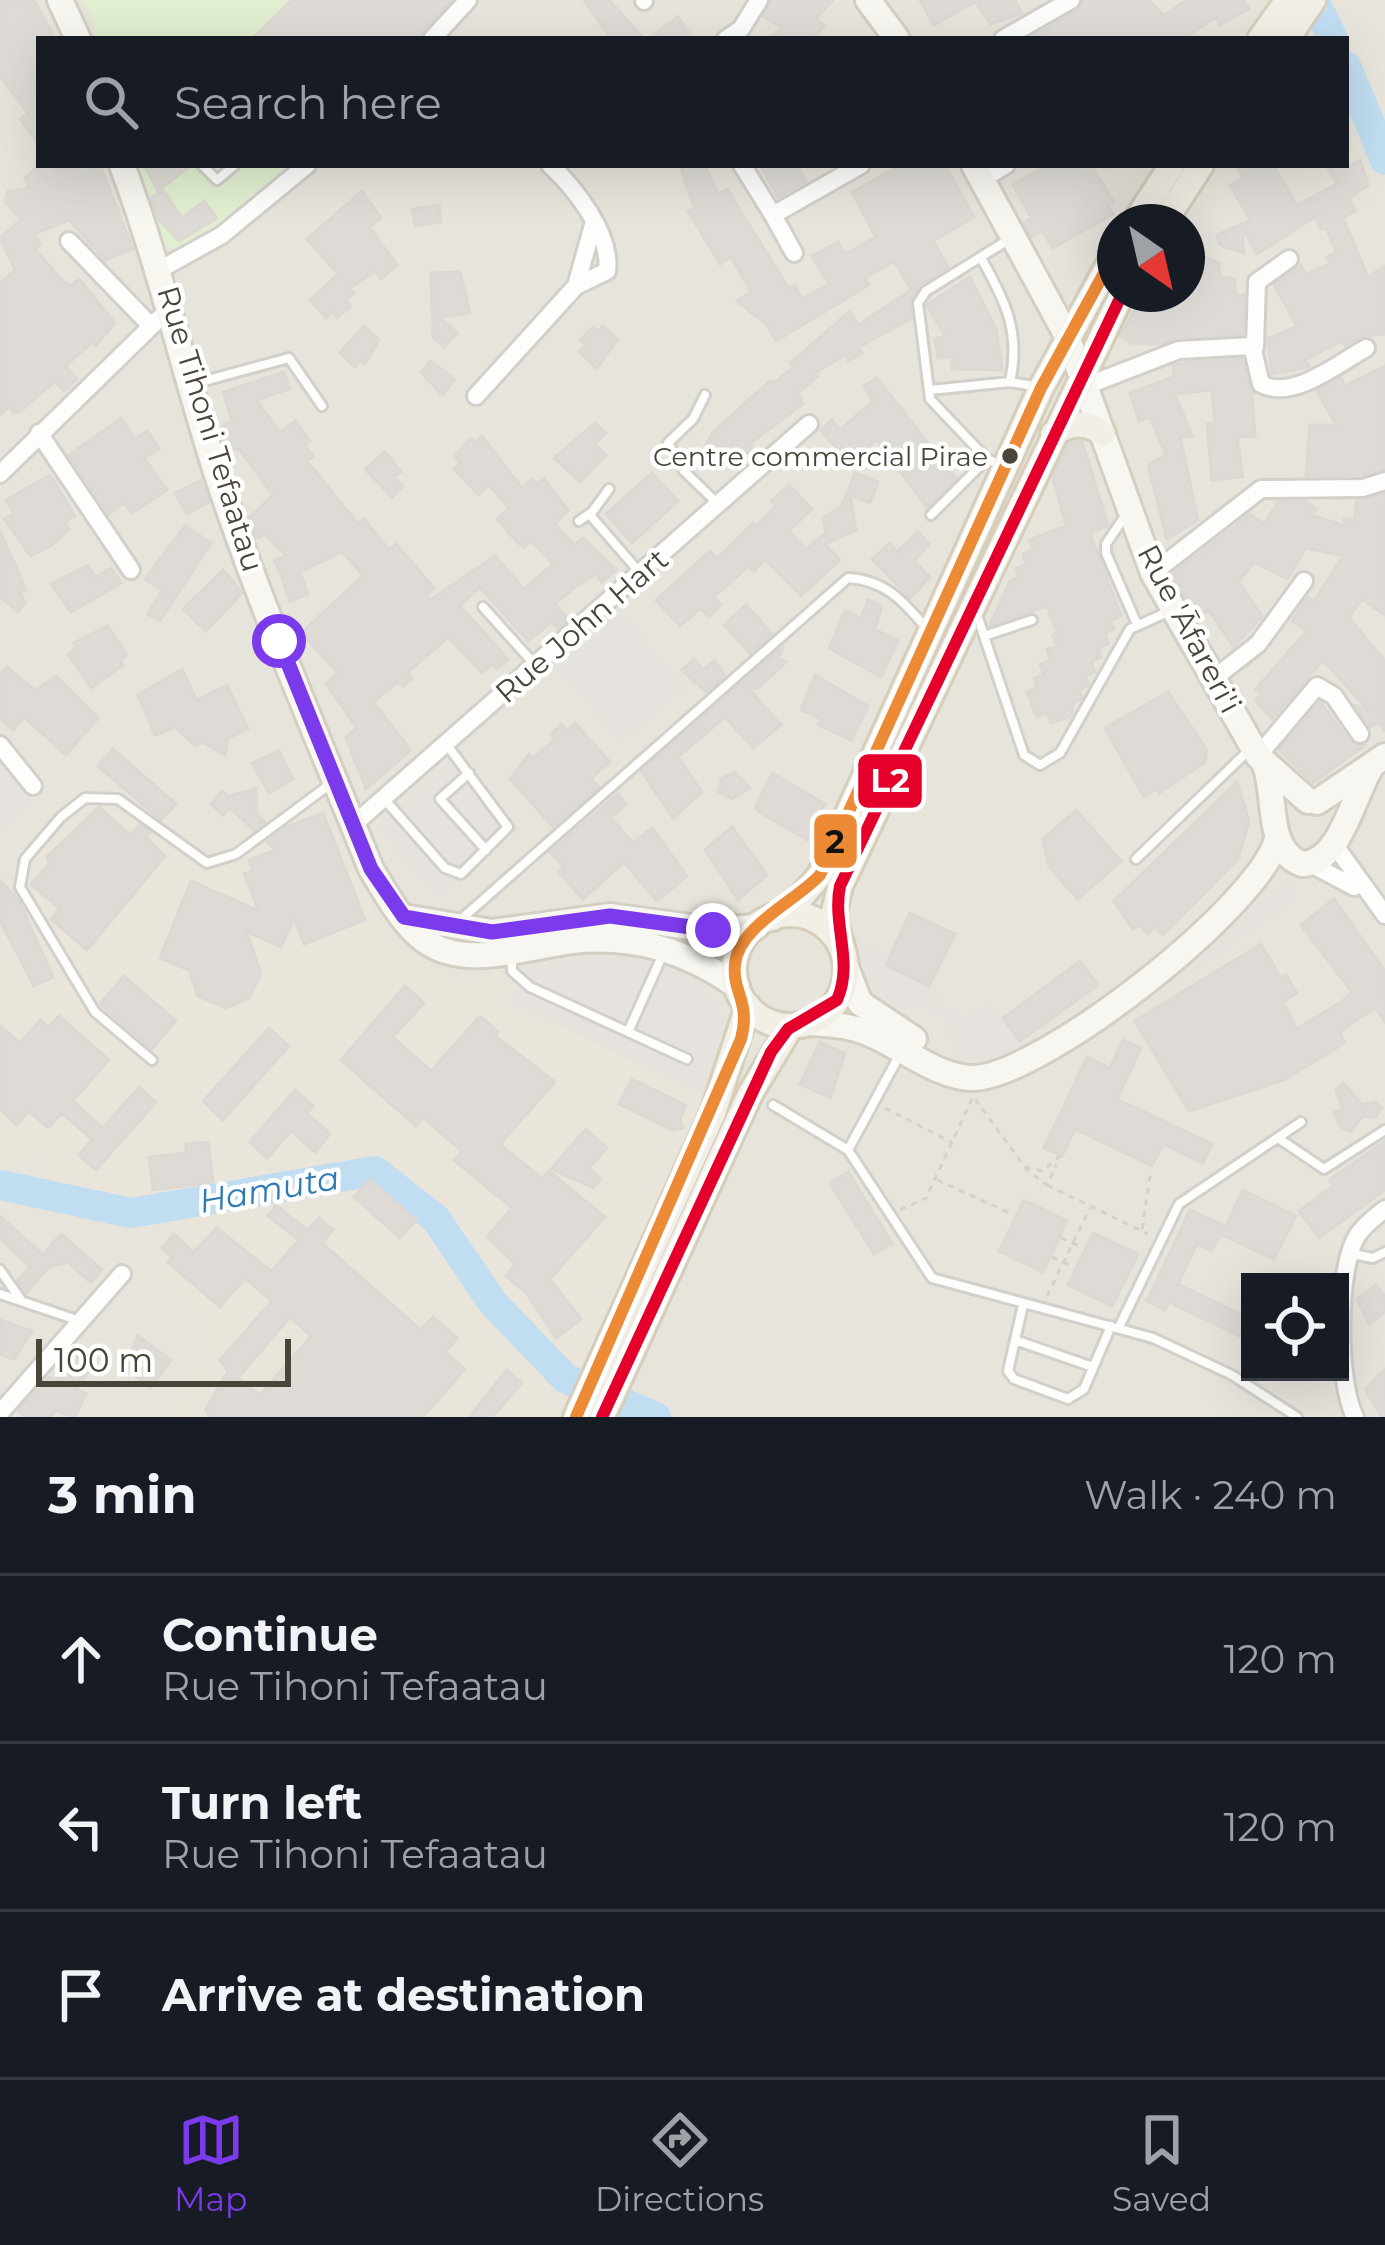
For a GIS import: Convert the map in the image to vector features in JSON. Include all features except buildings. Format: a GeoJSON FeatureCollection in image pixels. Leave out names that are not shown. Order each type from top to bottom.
{"type":"FeatureCollection","features":[{"type":"Feature","properties":{"kind":"main road"},"geometry":{"type":"LineString","coordinates":[[60,0],[77,36]]}},
{"type":"Feature","properties":{"kind":"main road"},"geometry":{"type":"LineString","coordinates":[[875,2],[895,36]]}},
{"type":"Feature","properties":{"kind":"main road"},"geometry":{"type":"LineString","coordinates":[[1264,36],[1302,3]]}},
{"type":"Feature","properties":{"kind":"main road"},"geometry":{"type":"LineString","coordinates":[[1288,36],[1302,3]]}},
{"type":"Feature","properties":{"kind":"main road","name":"Rue Tihoni Tefaatau"},"geometry":{"type":"LineString","coordinates":[[123,168],[161,268],[218,478],[371,869],[404,917],[428,943],[478,954],[576,940],[666,947],[703,962],[742,996]]}},
{"type":"Feature","properties":{"kind":"main road"},"geometry":{"type":"LineString","coordinates":[[1147,204],[1170,168]]}},
{"type":"Feature","properties":{"kind":"main road"},"geometry":{"type":"LineString","coordinates":[[1176,204],[1199,168]]}},
{"type":"Feature","properties":{"kind":"main road","name":"Rue 'Āfareri'i"},"geometry":{"type":"LineString","coordinates":[[978,172],[1067,336],[1153,573],[1275,792],[1276,834]]}},
{"type":"Feature","properties":{"kind":"main road"},"geometry":{"type":"LineString","coordinates":[[592,1411],[713,1112],[742,996],[737,953],[820,875],[933,635],[997,463],[1097,284]]}},
{"type":"Feature","properties":{"kind":"main road"},"geometry":{"type":"LineString","coordinates":[[611,1368],[750,1094],[800,1024],[836,1001],[845,961],[833,916],[840,886],[1114,312]]}},
{"type":"Feature","properties":{"kind":"main road"},"geometry":{"type":"LineString","coordinates":[[1053,434],[1076,424],[1103,434]]}},
{"type":"Feature","properties":{"kind":"main road","name":"Rue 'Āfareri'i"},"geometry":{"type":"LineString","coordinates":[[1258,755],[1312,801]]}},
{"type":"Feature","properties":{"kind":"main road"},"geometry":{"type":"LineString","coordinates":[[742,996],[772,1023],[846,1026],[957,1075],[992,1075],[1028,1063],[1146,981],[1244,893],[1307,864],[1338,837],[1378,763]]}},
{"type":"Feature","properties":{"kind":"main road"},"geometry":{"type":"LineString","coordinates":[[1244,893],[1288,808],[1312,801],[1378,763]]}},
{"type":"Feature","properties":{"kind":"main road"},"geometry":{"type":"LineString","coordinates":[[1312,801],[1331,811],[1338,837]]}},
{"type":"Feature","properties":{"kind":"main road"},"geometry":{"type":"LineString","coordinates":[[1276,834],[1282,851],[1307,864]]}},
{"type":"Feature","properties":{"kind":"main road"},"geometry":{"type":"LineString","coordinates":[[404,917],[492,932],[610,916],[713,930],[795,915],[816,921],[833,934],[860,1003],[873,1015],[992,1075]]}},
{"type":"Feature","properties":{"kind":"street"},"geometry":{"type":"LineString","coordinates":[[435,36],[468,0]]}},
{"type":"Feature","properties":{"kind":"street"},"geometry":{"type":"LineString","coordinates":[[1008,36],[1071,0]]}},
{"type":"Feature","properties":{"kind":"street"},"geometry":{"type":"LineString","coordinates":[[730,36],[740,28],[754,2]]}},
{"type":"Feature","properties":{"kind":"street"},"geometry":{"type":"LineString","coordinates":[[161,268],[222,235],[303,168]]}},
{"type":"Feature","properties":{"kind":"street"},"geometry":{"type":"LineString","coordinates":[[476,396],[576,286],[607,271],[608,260],[593,225],[571,184],[553,168]]}},
{"type":"Feature","properties":{"kind":"street"},"geometry":{"type":"LineString","coordinates":[[744,168],[794,253]]}},
{"type":"Feature","properties":{"kind":"street"},"geometry":{"type":"LineString","coordinates":[[773,215],[857,168]]}},
{"type":"Feature","properties":{"kind":"street"},"geometry":{"type":"LineString","coordinates":[[576,286],[593,225]]}},
{"type":"Feature","properties":{"kind":"street"},"geometry":{"type":"LineString","coordinates":[[69,241],[150,326]]}},
{"type":"Feature","properties":{"kind":"street"},"geometry":{"type":"LineString","coordinates":[[1289,259],[1256,282],[1255,347],[1261,384],[1277,390],[1294,387],[1366,348]]}},
{"type":"Feature","properties":{"kind":"street"},"geometry":{"type":"LineString","coordinates":[[0,474],[170,308]]}},
{"type":"Feature","properties":{"kind":"street"},"geometry":{"type":"LineString","coordinates":[[1084,380],[1179,350],[1255,347]]}},
{"type":"Feature","properties":{"kind":"street","name":"Rue John Hart"},"geometry":{"type":"LineString","coordinates":[[353,825],[809,424]]}},
{"type":"Feature","properties":{"kind":"street"},"geometry":{"type":"LineString","coordinates":[[39,433],[131,570]]}},
{"type":"Feature","properties":{"kind":"street"},"geometry":{"type":"LineString","coordinates":[[1153,573],[1262,488],[1363,488],[1385,481]]}},
{"type":"Feature","properties":{"kind":"street"},"geometry":{"type":"LineString","coordinates":[[1214,679],[1258,644],[1304,581]]}},
{"type":"Feature","properties":{"kind":"street"},"geometry":{"type":"LineString","coordinates":[[1258,755],[1306,692],[1320,686],[1334,696],[1360,734]]}},
{"type":"Feature","properties":{"kind":"street"},"geometry":{"type":"LineString","coordinates":[[0,745],[33,786]]}},
{"type":"Feature","properties":{"kind":"street"},"geometry":{"type":"LineString","coordinates":[[1338,837],[1370,898]]}},
{"type":"Feature","properties":{"kind":"street"},"geometry":{"type":"LineString","coordinates":[[1307,864],[1339,875],[1385,915]]}},
{"type":"Feature","properties":{"kind":"street"},"geometry":{"type":"LineString","coordinates":[[1355,1417],[1346,1374],[1342,1292],[1358,1233],[1385,1209]]}},
{"type":"Feature","properties":{"kind":"street"},"geometry":{"type":"LineString","coordinates":[[0,1413],[122,1274]]}},
{"type":"Feature","properties":{"kind":"lane"},"geometry":{"type":"LineString","coordinates":[[205,168],[217,180],[231,168]]}},
{"type":"Feature","properties":{"kind":"lane"},"geometry":{"type":"LineString","coordinates":[[827,168],[835,183]]}},
{"type":"Feature","properties":{"kind":"lane"},"geometry":{"type":"LineString","coordinates":[[931,515],[997,463],[939,411],[930,390],[920,296],[1014,236]]}},
{"type":"Feature","properties":{"kind":"lane"},"geometry":{"type":"LineString","coordinates":[[981,258],[1010,314],[1016,340],[1010,382]]}},
{"type":"Feature","properties":{"kind":"lane"},"geometry":{"type":"LineString","coordinates":[[192,384],[289,358],[322,406]]}},
{"type":"Feature","properties":{"kind":"lane"},"geometry":{"type":"LineString","coordinates":[[930,390],[1010,382],[1041,388]]}},
{"type":"Feature","properties":{"kind":"lane"},"geometry":{"type":"LineString","coordinates":[[705,394],[693,419],[668,443],[684,471],[718,504]]}},
{"type":"Feature","properties":{"kind":"lane"},"geometry":{"type":"LineString","coordinates":[[578,521],[590,514],[609,489]]}},
{"type":"Feature","properties":{"kind":"lane"},"geometry":{"type":"LineString","coordinates":[[1130,511],[1106,544],[1106,553],[1136,622]]}},
{"type":"Feature","properties":{"kind":"lane"},"geometry":{"type":"LineString","coordinates":[[590,514],[641,575]]}},
{"type":"Feature","properties":{"kind":"lane"},"geometry":{"type":"LineString","coordinates":[[452,927],[848,578],[873,579],[933,635]]}},
{"type":"Feature","properties":{"kind":"lane"},"geometry":{"type":"LineString","coordinates":[[974,605],[1024,755],[1040,765],[1060,753],[1136,622],[1174,609]]}},
{"type":"Feature","properties":{"kind":"lane"},"geometry":{"type":"LineString","coordinates":[[483,607],[537,667]]}},
{"type":"Feature","properties":{"kind":"lane"},"geometry":{"type":"LineString","coordinates":[[984,636],[1032,620]]}},
{"type":"Feature","properties":{"kind":"lane"},"geometry":{"type":"LineString","coordinates":[[384,799],[453,874],[461,874],[505,834],[507,819],[447,745]]}},
{"type":"Feature","properties":{"kind":"lane"},"geometry":{"type":"LineString","coordinates":[[1136,859],[1258,755]]}},
{"type":"Feature","properties":{"kind":"lane"},"geometry":{"type":"LineString","coordinates":[[470,773],[440,799],[486,850]]}},
{"type":"Feature","properties":{"kind":"lane"},"geometry":{"type":"LineString","coordinates":[[152,1060],[95,1012],[20,887],[25,859],[61,817],[85,798],[104,794],[118,799],[194,859],[226,860],[335,781]]}},
{"type":"Feature","properties":{"kind":"lane"},"geometry":{"type":"LineString","coordinates":[[529,926],[511,952],[512,971],[530,987],[687,1059]]}},
{"type":"Feature","properties":{"kind":"lane"},"geometry":{"type":"LineString","coordinates":[[628,1032],[666,947]]}},
{"type":"Feature","properties":{"kind":"lane"},"geometry":{"type":"LineString","coordinates":[[848,1150],[902,1050]]}},
{"type":"Feature","properties":{"kind":"lane"},"geometry":{"type":"LineString","coordinates":[[773,1105],[848,1150],[932,1278],[1115,1326],[1232,1375],[1297,1417]]}},
{"type":"Feature","properties":{"kind":"lane"},"geometry":{"type":"LineString","coordinates":[[1023,1305],[1008,1362],[1014,1378],[1068,1399],[1084,1389],[1178,1204],[1301,1122]]}},
{"type":"Feature","properties":{"kind":"lane"},"geometry":{"type":"LineString","coordinates":[[1278,1138],[1324,1168],[1385,1130]]}},
{"type":"Feature","properties":{"kind":"lane"},"geometry":{"type":"LineString","coordinates":[[1349,1254],[1373,1258],[1385,1252]]}},
{"type":"Feature","properties":{"kind":"lane"},"geometry":{"type":"LineString","coordinates":[[0,1270],[22,1301]]}},
{"type":"Feature","properties":{"kind":"lane"},"geometry":{"type":"LineString","coordinates":[[0,1294],[78,1320]]}},
{"type":"Feature","properties":{"kind":"lane"},"geometry":{"type":"LineString","coordinates":[[1015,1340],[1093,1367]]}},
{"type":"Feature","properties":{"kind":"path"},"geometry":{"type":"LineString","coordinates":[[890,1219],[926,1198],[973,1096],[992,1075]]}},
{"type":"Feature","properties":{"kind":"path"},"geometry":{"type":"LineString","coordinates":[[973,1096],[1015,1157],[1047,1185],[1161,1241]]}},
{"type":"Feature","properties":{"kind":"path"},"geometry":{"type":"LineString","coordinates":[[876,1103],[953,1143]]}},
{"type":"Feature","properties":{"kind":"path"},"geometry":{"type":"LineString","coordinates":[[1015,1157],[1035,1171],[1058,1160],[1047,1185]]}},
{"type":"Feature","properties":{"kind":"path"},"geometry":{"type":"LineString","coordinates":[[1142,1231],[1151,1170]]}},
{"type":"Feature","properties":{"kind":"path"},"geometry":{"type":"LineString","coordinates":[[935,1180],[1012,1214]]}},
{"type":"Feature","properties":{"kind":"path"},"geometry":{"type":"LineString","coordinates":[[1040,1309],[1090,1206]]}},
{"type":"Feature","properties":{"kind":"path"},"geometry":{"type":"LineString","coordinates":[[1061,1238],[1082,1247]]}},
{"type":"Feature","properties":{"kind":"path"},"geometry":{"type":"LineString","coordinates":[[1052,1257],[1073,1267]]}},
{"type":"Feature","properties":{"kind":"shaded area"},"geometry":{"type":"Polygon","coordinates":[[[0,0],[1385,0],[1385,1417],[0,1417],[0,0]]]}},
{"type":"Feature","properties":{"kind":"shaded area"},"geometry":{"type":"Polygon","coordinates":[[[623,612],[687,688],[621,744],[555,667],[623,612]]]}},
{"type":"Feature","properties":{"kind":"shaded area"},"geometry":{"type":"Polygon","coordinates":[[[457,754],[521,830],[439,899],[377,829],[457,754]]]}},
{"type":"Feature","properties":{"kind":"shaded area"},"geometry":{"type":"Polygon","coordinates":[[[0,761],[32,801],[0,835],[0,761]]]}},
{"type":"Feature","properties":{"kind":"shaded area"},"geometry":{"type":"Polygon","coordinates":[[[76,791],[168,839],[216,854],[320,801],[390,942],[457,981],[531,969],[506,1001],[702,1094],[562,1417],[172,1417],[212,1329],[152,1264],[185,1223],[50,1181],[39,1152],[0,1171],[0,885],[14,880],[76,791]]]}},
{"type":"Feature","properties":{"kind":"shaded area"},"geometry":{"type":"Polygon","coordinates":[[[1288,881],[1300,899],[1145,1007],[1138,998],[1249,921],[1243,912],[1288,881]]]}},
{"type":"Feature","properties":{"kind":"shaded area"},"geometry":{"type":"Polygon","coordinates":[[[844,929],[889,958],[886,965],[941,992],[936,1003],[969,1016],[989,1001],[1023,1046],[991,1060],[953,1057],[946,1021],[913,1003],[896,1015],[865,1000],[844,929]]]}},
{"type":"Feature","properties":{"kind":"shaded area"},"geometry":{"type":"Polygon","coordinates":[[[643,952],[701,975],[729,1026],[702,1094],[505,1001],[531,969],[586,955],[643,952]]]}},
{"type":"Feature","properties":{"kind":"green space"},"geometry":{"type":"Polygon","coordinates":[[[80,0],[455,0],[424,36],[96,36],[91,14],[80,0]]]}},
{"type":"Feature","properties":{"kind":"green space"},"geometry":{"type":"Polygon","coordinates":[[[129,168],[289,168],[184,253],[156,241],[129,168]]]}},
{"type":"Feature","properties":{"kind":"waterway"},"geometry":{"type":"LineString","coordinates":[[1314,0],[1332,36]]}},
{"type":"Feature","properties":{"kind":"waterway"},"geometry":{"type":"LineString","coordinates":[[1349,73],[1385,160]]}},
{"type":"Feature","properties":{"kind":"waterway","name":"Hamuta"},"geometry":{"type":"LineString","coordinates":[[0,1185],[131,1213],[375,1171],[436,1219],[493,1303],[565,1378],[656,1417]]}},
{"type":"Feature","properties":{"kind":"transit line","name":"2"},"geometry":{"type":"LineString","coordinates":[[576,1417],[741,1039],[744,1015],[735,974],[739,950],[757,926],[820,875],[1041,388],[1097,286]]}},
{"type":"Feature","properties":{"kind":"transit line","name":"L2"},"geometry":{"type":"LineString","coordinates":[[602,1417],[771,1052],[788,1029],[837,1000],[844,972],[840,886],[1113,312]]}},
{"type":"Feature","properties":{"kind":"place","name":"Centre commercial Pirae"},"geometry":{"type":"Point","coordinates":[1010,456]}},
{"type":"Feature","properties":{"kind":"route"},"geometry":{"type":"LineString","coordinates":[[279,641],[371,869],[404,917],[492,932],[610,916],[640,916],[713,930]]}}]}
